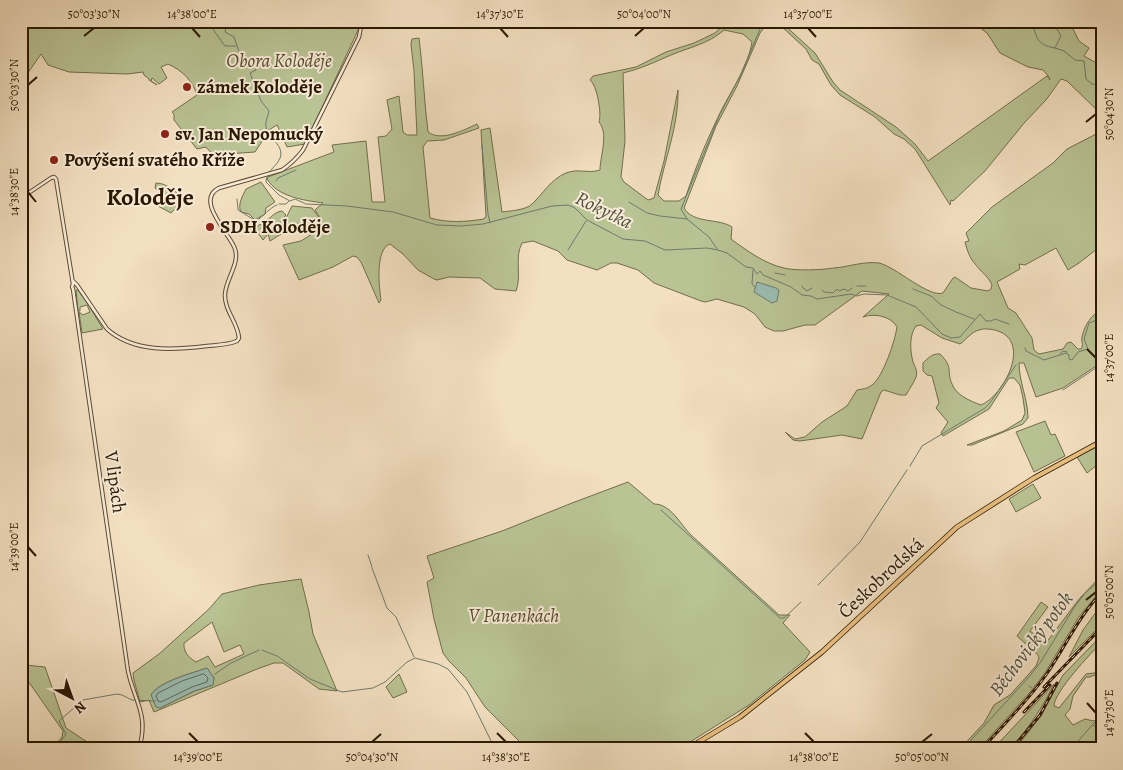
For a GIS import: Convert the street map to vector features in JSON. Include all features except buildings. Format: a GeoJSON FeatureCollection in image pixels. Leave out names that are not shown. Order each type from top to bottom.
{"type":"FeatureCollection","features":[{"type":"Feature","properties":{"kind":"main road","name":"Českobrodská"},"geometry":{"type":"LineString","coordinates":[[687,749],[740,717],[822,652],[957,527],[1034,478],[1102,441]]}},
{"type":"Feature","properties":{"kind":"street"},"geometry":{"type":"LineString","coordinates":[[21,198],[50,178],[55,177],[73,283],[78,285],[78,288],[107,329],[114,335],[134,345],[156,348],[187,349],[233,343],[239,340],[239,333],[225,299],[236,252],[233,243],[212,210],[212,196],[215,190],[219,188],[270,174],[292,164],[303,150],[359,37],[362,23],[368,21]]}},
{"type":"Feature","properties":{"kind":"street","name":"V lipách"},"geometry":{"type":"LineString","coordinates":[[73,283],[72,287],[74,289],[130,679],[144,727],[139,749]]}},
{"type":"Feature","properties":{"kind":"street"},"geometry":{"type":"LineString","coordinates":[[74,289],[78,288]]}},
{"type":"Feature","properties":{"kind":"green space","name":"Obora Koloděje"},"geometry":{"type":"Polygon","coordinates":[[[21,21],[359,21],[359,28],[305,144],[287,147],[277,125],[264,133],[265,137],[255,152],[213,155],[206,147],[197,149],[174,120],[172,112],[197,95],[186,76],[168,64],[161,67],[167,78],[159,84],[152,78],[151,81],[157,85],[149,80],[143,72],[127,74],[69,72],[48,65],[41,54],[21,83],[21,21]]]}},
{"type":"Feature","properties":{"kind":"green space"},"geometry":{"type":"Polygon","coordinates":[[[728,21],[780,21],[815,53],[840,90],[896,127],[915,144],[928,161],[1047,76],[1050,80],[1043,70],[1028,67],[1000,53],[987,33],[971,21],[1069,21],[1079,41],[1089,48],[1084,56],[1102,66],[1102,118],[1100,113],[1067,81],[1061,79],[1046,100],[1025,122],[985,171],[953,201],[951,200],[950,205],[915,149],[875,117],[840,95],[831,85],[819,64],[812,60],[806,49],[781,26],[774,22],[768,23],[760,33],[737,86],[716,126],[684,208],[688,213],[700,219],[720,222],[732,227],[731,239],[763,260],[784,268],[816,270],[879,263],[929,291],[943,293],[955,277],[971,288],[988,291],[992,285],[970,257],[965,242],[969,241],[966,233],[992,207],[1053,163],[1067,149],[1102,131],[1102,245],[1068,270],[1056,248],[1025,265],[1019,264],[1020,269],[997,282],[1008,308],[1016,313],[1032,338],[1034,350],[1039,354],[1063,349],[1067,343],[1071,342],[1078,349],[1081,349],[1082,337],[1087,324],[1102,308],[1102,314],[1095,316],[1096,319],[1102,319],[1102,362],[1063,388],[1036,397],[1024,363],[1019,363],[1028,418],[1023,424],[972,445],[967,445],[1004,431],[1022,420],[1025,413],[1020,385],[1014,378],[1009,378],[989,409],[943,436],[941,433],[948,422],[936,408],[939,403],[932,376],[927,375],[923,371],[923,363],[933,355],[940,354],[947,363],[954,388],[960,394],[981,405],[998,391],[1005,381],[1013,357],[1013,346],[1008,337],[998,331],[983,329],[976,331],[960,344],[942,338],[921,325],[916,326],[912,334],[911,348],[917,375],[906,395],[884,390],[881,392],[862,439],[842,435],[800,441],[793,440],[785,432],[795,439],[805,437],[822,422],[847,406],[857,390],[870,386],[880,375],[894,341],[897,327],[891,320],[882,316],[872,315],[863,317],[889,294],[862,291],[815,325],[774,331],[765,327],[755,314],[744,307],[717,299],[701,301],[654,283],[638,270],[617,263],[611,263],[597,270],[567,260],[558,251],[533,241],[522,243],[518,261],[518,285],[516,291],[495,289],[480,278],[449,277],[434,279],[418,270],[403,254],[390,244],[385,247],[380,260],[381,300],[379,303],[357,257],[353,256],[333,267],[299,280],[283,245],[301,241],[317,231],[308,234],[299,223],[270,241],[268,234],[263,240],[255,229],[275,213],[282,211],[286,215],[278,225],[286,218],[292,206],[312,208],[318,216],[321,226],[319,216],[315,210],[323,203],[284,194],[267,179],[334,152],[332,145],[366,141],[372,202],[385,202],[378,137],[386,136],[392,129],[387,100],[399,96],[403,132],[407,135],[417,135],[412,39],[419,38],[428,132],[439,136],[459,132],[477,124],[479,128],[444,140],[427,141],[423,147],[430,218],[457,222],[484,219],[486,216],[481,130],[490,128],[502,212],[526,208],[552,183],[566,173],[600,170],[604,139],[599,122],[600,113],[597,93],[590,80],[593,76],[636,67],[666,52],[694,43],[715,33],[728,21]],[[724,30],[705,42],[623,73],[625,141],[621,177],[624,182],[648,200],[654,198],[664,161],[678,90],[674,130],[658,195],[664,201],[679,201],[686,196],[712,130],[740,77],[747,59],[752,42],[743,34],[724,30]]]}},
{"type":"Feature","properties":{"kind":"green space"},"geometry":{"type":"Polygon","coordinates":[[[261,182],[275,202],[266,208],[265,214],[255,220],[249,214],[241,212],[240,203],[246,189],[261,182]]]}},
{"type":"Feature","properties":{"kind":"green space"},"geometry":{"type":"Polygon","coordinates":[[[156,183],[168,186],[185,199],[171,213],[158,206],[164,195],[155,188],[156,183]]]}},
{"type":"Feature","properties":{"kind":"green space"},"geometry":{"type":"Polygon","coordinates":[[[76,290],[78,290],[88,304],[103,329],[82,333],[79,312],[83,315],[90,312],[87,305],[80,307],[80,311],[78,311],[76,290]]]}},
{"type":"Feature","properties":{"kind":"green space"},"geometry":{"type":"Polygon","coordinates":[[[1045,421],[1051,435],[1055,434],[1065,456],[1034,472],[1016,432],[1045,421]]]}},
{"type":"Feature","properties":{"kind":"green space"},"geometry":{"type":"Polygon","coordinates":[[[1102,444],[1102,461],[1087,473],[1077,457],[1102,444]]]}},
{"type":"Feature","properties":{"kind":"green space","name":"V Panenkách"},"geometry":{"type":"Polygon","coordinates":[[[628,482],[654,504],[665,507],[675,515],[691,535],[779,615],[790,615],[783,623],[810,652],[805,660],[749,705],[679,749],[527,749],[485,707],[466,678],[443,653],[427,582],[434,578],[427,556],[502,531],[628,482]]]}},
{"type":"Feature","properties":{"kind":"green space"},"geometry":{"type":"Polygon","coordinates":[[[1033,484],[1041,498],[1016,512],[1009,499],[1033,484]]]}},
{"type":"Feature","properties":{"kind":"green space"},"geometry":{"type":"Polygon","coordinates":[[[1102,575],[1102,589],[1078,618],[1045,673],[1031,691],[979,749],[960,749],[984,723],[994,705],[1010,695],[1036,666],[1039,658],[1038,655],[1017,636],[1041,602],[1048,607],[1030,631],[1046,643],[1080,598],[1102,575]]]}},
{"type":"Feature","properties":{"kind":"green space"},"geometry":{"type":"Polygon","coordinates":[[[301,579],[313,634],[337,691],[319,689],[283,663],[274,663],[154,712],[149,700],[140,702],[133,673],[159,654],[209,609],[222,594],[259,585],[301,579]],[[212,622],[184,643],[184,649],[189,657],[196,662],[208,656],[215,667],[244,654],[240,645],[224,652],[212,622]],[[207,668],[168,682],[160,686],[151,695],[160,708],[195,691],[213,685],[214,678],[207,668]]]}},
{"type":"Feature","properties":{"kind":"green space"},"geometry":{"type":"Polygon","coordinates":[[[1102,604],[1102,624],[1069,657],[1083,630],[1102,604]]]}},
{"type":"Feature","properties":{"kind":"green space"},"geometry":{"type":"Polygon","coordinates":[[[1102,635],[1102,642],[1066,682],[1054,706],[1059,708],[1086,674],[1102,672],[1086,677],[1073,696],[1070,709],[1065,715],[1073,725],[1085,719],[1094,721],[1102,715],[1102,748],[1083,742],[1073,749],[1015,749],[1041,716],[1063,675],[1102,635]]]}},
{"type":"Feature","properties":{"kind":"green space"},"geometry":{"type":"Polygon","coordinates":[[[21,650],[25,665],[45,667],[66,728],[98,749],[52,749],[62,737],[63,731],[21,671],[21,650]]]}},
{"type":"Feature","properties":{"kind":"green space"},"geometry":{"type":"Polygon","coordinates":[[[399,674],[407,692],[393,698],[386,687],[399,674]]]}},
{"type":"Feature","properties":{"kind":"green space"},"geometry":{"type":"Polygon","coordinates":[[[1054,684],[1045,702],[1016,742],[1009,749],[993,749],[1054,684]]]}},
{"type":"Feature","properties":{"kind":"water"},"geometry":{"type":"Polygon","coordinates":[[[757,282],[779,290],[777,301],[772,303],[754,292],[757,282]]]}},
{"type":"Feature","properties":{"kind":"water"},"geometry":{"type":"Polygon","coordinates":[[[207,668],[214,678],[213,685],[194,691],[160,708],[156,707],[151,695],[155,690],[176,678],[207,668]]]}},
{"type":"Feature","properties":{"kind":"waterway"},"geometry":{"type":"LineString","coordinates":[[207,21],[225,46],[236,46]]}},
{"type":"Feature","properties":{"kind":"waterway","name":"Rokytka"},"geometry":{"type":"LineString","coordinates":[[224,21],[227,23],[225,32],[234,37],[242,60],[255,62],[256,70],[250,73],[261,101],[269,111],[266,123],[267,131],[280,150],[280,158],[268,174],[266,182],[279,195],[290,201],[295,199],[306,204],[347,206],[393,212],[437,225],[461,226],[483,224],[552,206],[568,205],[575,208],[587,220],[623,239],[645,241],[665,250],[707,248],[727,253],[746,267],[753,268],[757,274],[760,271],[763,275],[791,287],[802,295],[817,299],[851,294],[857,296],[864,294],[887,295],[916,307],[942,334],[951,338],[960,337],[980,314],[986,321],[995,319],[1009,324]]}},
{"type":"Feature","properties":{"kind":"waterway"},"geometry":{"type":"LineString","coordinates":[[717,249],[709,237],[687,219],[681,209],[720,114],[740,76],[760,29],[766,21]]}},
{"type":"Feature","properties":{"kind":"waterway"},"geometry":{"type":"LineString","coordinates":[[1031,21],[1040,42],[1055,48]]}},
{"type":"Feature","properties":{"kind":"waterway"},"geometry":{"type":"LineString","coordinates":[[1052,21],[1061,36],[1055,48],[1064,51],[1075,60],[1084,61],[1086,79],[1102,88]]}},
{"type":"Feature","properties":{"kind":"waterway"},"geometry":{"type":"LineString","coordinates":[[482,145],[490,223]]}},
{"type":"Feature","properties":{"kind":"waterway"},"geometry":{"type":"LineString","coordinates":[[276,181],[278,178],[296,170]]}},
{"type":"Feature","properties":{"kind":"waterway"},"geometry":{"type":"LineString","coordinates":[[237,199],[238,210],[256,221],[277,205]]}},
{"type":"Feature","properties":{"kind":"waterway"},"geometry":{"type":"LineString","coordinates":[[279,204],[286,204],[289,201]]}},
{"type":"Feature","properties":{"kind":"waterway"},"geometry":{"type":"LineString","coordinates":[[629,202],[647,213],[687,219]]}},
{"type":"Feature","properties":{"kind":"waterway"},"geometry":{"type":"LineString","coordinates":[[568,250],[586,221]]}},
{"type":"Feature","properties":{"kind":"waterway"},"geometry":{"type":"LineString","coordinates":[[753,270],[752,284],[755,287]]}},
{"type":"Feature","properties":{"kind":"waterway"},"geometry":{"type":"LineString","coordinates":[[775,273],[785,275]]}},
{"type":"Feature","properties":{"kind":"waterway"},"geometry":{"type":"LineString","coordinates":[[802,286],[807,291],[812,288]]}},
{"type":"Feature","properties":{"kind":"waterway"},"geometry":{"type":"LineString","coordinates":[[857,286],[866,286]]}},
{"type":"Feature","properties":{"kind":"waterway"},"geometry":{"type":"LineString","coordinates":[[822,290],[833,293],[837,289],[839,291],[844,289],[848,291],[852,288]]}},
{"type":"Feature","properties":{"kind":"waterway"},"geometry":{"type":"LineString","coordinates":[[913,289],[931,296],[941,305],[974,319]]}},
{"type":"Feature","properties":{"kind":"waterway","name":"Rokytka"},"geometry":{"type":"LineString","coordinates":[[1025,348],[1026,351],[1044,360],[1066,353],[1069,355],[1069,359],[1072,360],[1078,352],[1088,349],[1084,339],[1089,323],[1097,320],[1102,321]]}},
{"type":"Feature","properties":{"kind":"waterway","name":"Rokytka"},"geometry":{"type":"LineString","coordinates":[[1060,354],[1063,351],[1067,352]]}},
{"type":"Feature","properties":{"kind":"waterway"},"geometry":{"type":"LineString","coordinates":[[1063,390],[1102,364]]}},
{"type":"Feature","properties":{"kind":"waterway"},"geometry":{"type":"LineString","coordinates":[[910,466],[922,446],[985,408],[1016,365]]}},
{"type":"Feature","properties":{"kind":"waterway"},"geometry":{"type":"LineString","coordinates":[[818,585],[860,542],[907,470]]}},
{"type":"Feature","properties":{"kind":"waterway"},"geometry":{"type":"LineString","coordinates":[[661,510],[780,618],[784,618],[801,602]]}},
{"type":"Feature","properties":{"kind":"waterway"},"geometry":{"type":"LineString","coordinates":[[368,555],[372,567]]}},
{"type":"Feature","properties":{"kind":"waterway"},"geometry":{"type":"LineString","coordinates":[[372,568],[387,608],[396,617],[414,657]]}},
{"type":"Feature","properties":{"kind":"waterway","name":"Běchovický potok"},"geometry":{"type":"LineString","coordinates":[[963,749],[1028,678],[1040,663],[1075,606],[1086,592],[1102,579]]}},
{"type":"Feature","properties":{"kind":"waterway","name":"Běchovický potok"},"geometry":{"type":"LineString","coordinates":[[215,674],[231,663],[259,650]]}},
{"type":"Feature","properties":{"kind":"waterway","name":"Běchovický potok"},"geometry":{"type":"LineString","coordinates":[[262,650],[277,656],[310,679],[342,692],[373,688],[385,682],[407,662],[415,658],[438,664],[448,669],[467,692],[495,749]]}},
{"type":"Feature","properties":{"kind":"waterway","name":"Běchovický potok"},"geometry":{"type":"LineString","coordinates":[[55,749],[66,734],[59,721],[83,700],[117,694],[132,700],[155,701]]}},
{"type":"Feature","properties":{"kind":"waterway"},"geometry":{"type":"LineString","coordinates":[[1098,719],[1102,714]]}},
{"type":"Feature","properties":{"kind":"waterway"},"geometry":{"type":"LineString","coordinates":[[1071,749],[1095,722]]}},
{"type":"Feature","properties":{"kind":"waterway"},"geometry":{"type":"LineString","coordinates":[[1093,725],[1102,733]]}},
{"type":"Feature","properties":{"kind":"railway"},"geometry":{"type":"LineString","coordinates":[[982,749],[1041,682],[1080,621],[1102,592]]}},
{"type":"Feature","properties":{"kind":"railway"},"geometry":{"type":"LineString","coordinates":[[1044,687],[1102,627]]}},
{"type":"Feature","properties":{"kind":"railway"},"geometry":{"type":"LineString","coordinates":[[1012,749],[1040,715],[1057,683]]}},
{"type":"Feature","properties":{"kind":"railway"},"geometry":{"type":"LineString","coordinates":[[1024,712],[1050,685]]}},
{"type":"Feature","properties":{"kind":"place","name":"zámek Koloděje"},"geometry":{"type":"Point","coordinates":[187,87]}},
{"type":"Feature","properties":{"kind":"place","name":"sv. Jan Nepomucký"},"geometry":{"type":"Point","coordinates":[165,134]}},
{"type":"Feature","properties":{"kind":"place","name":"Povýšení svatého Kříže"},"geometry":{"type":"Point","coordinates":[54,160]}},
{"type":"Feature","properties":{"kind":"place","name":"SDH Koloděje"},"geometry":{"type":"Point","coordinates":[210,227]}},
{"type":"Feature","properties":{"kind":"district","name":"Koloděje"},"geometry":{"type":"Point","coordinates":[150,197]}}]}
